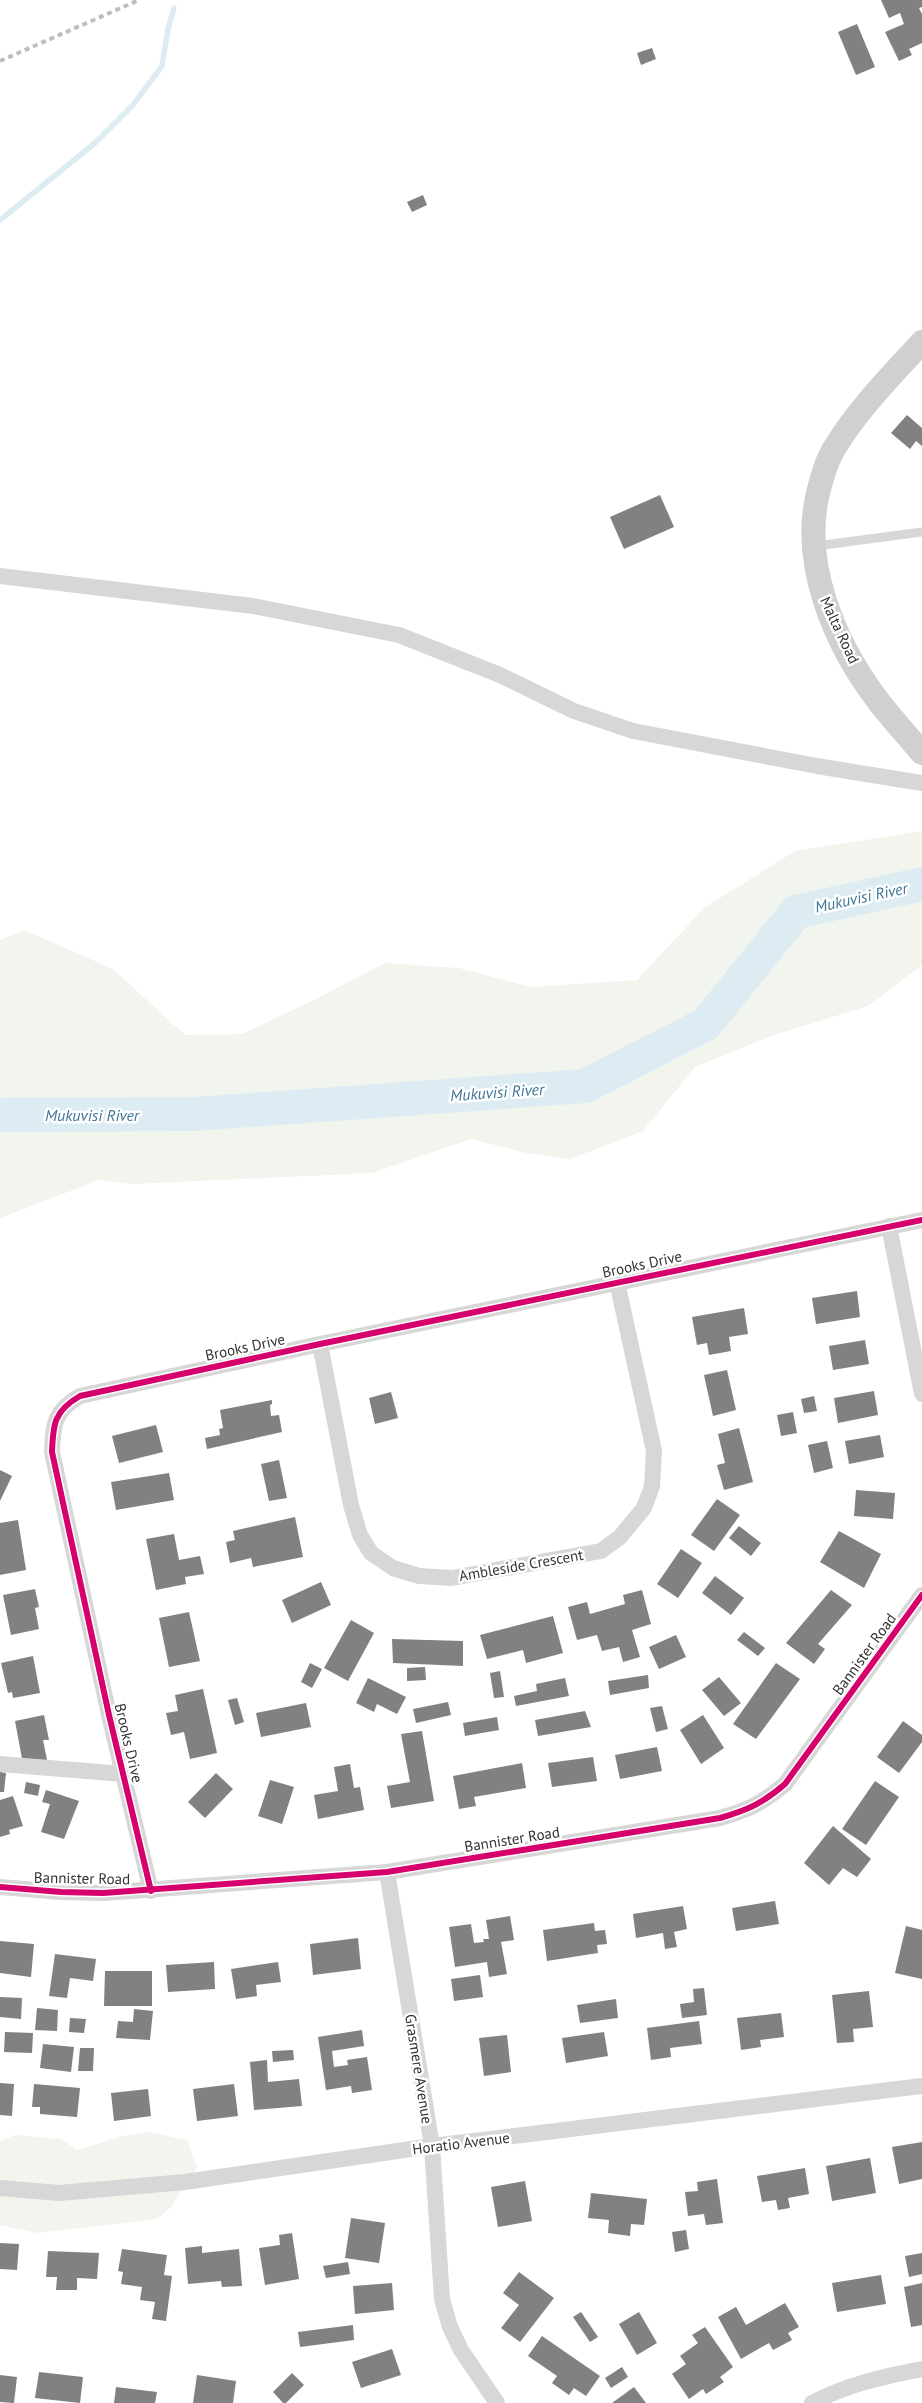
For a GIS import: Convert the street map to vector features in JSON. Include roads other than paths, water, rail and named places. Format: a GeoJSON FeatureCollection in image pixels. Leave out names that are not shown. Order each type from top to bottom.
{"type":"FeatureCollection","features":[{"type":"Feature","properties":{"kind":"street","name":"Malta Road"},"geometry":{"type":"LineString","coordinates":[[922,342],[859,411],[834,449],[824,472],[814,512],[813,547],[819,583],[829,614],[845,648],[875,697],[922,754]]}},
{"type":"Feature","properties":{"kind":"street"},"geometry":{"type":"LineString","coordinates":[[0,576],[253,606],[399,635],[500,675],[574,711],[633,731],[817,766],[922,783]]}},
{"type":"Feature","properties":{"kind":"street","name":"Brooks Drive"},"geometry":{"type":"LineString","coordinates":[[151,1890],[123,1774],[52,1452],[53,1429],[57,1416],[66,1404],[80,1396],[320,1344],[922,1220]]}},
{"type":"Feature","properties":{"kind":"street"},"geometry":{"type":"LineString","coordinates":[[889,1226],[922,1394]]}},
{"type":"Feature","properties":{"kind":"street","name":"Ambleside Crescent"},"geometry":{"type":"LineString","coordinates":[[320,1344],[351,1505],[360,1535],[371,1553],[394,1568],[420,1576],[452,1578],[601,1551],[620,1537],[644,1508],[652,1486],[654,1451],[617,1282]]}},
{"type":"Feature","properties":{"kind":"street","name":"Bannister Road"},"geometry":{"type":"LineString","coordinates":[[0,1887],[61,1892],[151,1890],[387,1872],[720,1818],[758,1805],[785,1784],[922,1594]]}},
{"type":"Feature","properties":{"kind":"street"},"geometry":{"type":"LineString","coordinates":[[0,1764],[123,1774]]}},
{"type":"Feature","properties":{"kind":"street","name":"Grasmere Avenue"},"geometry":{"type":"LineString","coordinates":[[387,1872],[432,2146],[442,2299],[446,2315],[461,2350],[497,2403]]}},
{"type":"Feature","properties":{"kind":"street","name":"Horatio Avenue"},"geometry":{"type":"LineString","coordinates":[[0,2188],[59,2193],[185,2182],[432,2146],[922,2086]]}},
{"type":"Feature","properties":{"kind":"street"},"geometry":{"type":"LineString","coordinates":[[812,2403],[835,2391],[922,2368]]}},
{"type":"Feature","properties":{"kind":"lane"},"geometry":{"type":"LineString","coordinates":[[813,547],[922,532]]}},
{"type":"Feature","properties":{"kind":"waterway"},"geometry":{"type":"LineString","coordinates":[[0,220],[95,143],[133,105],[162,66],[168,29],[174,8]]}},
{"type":"Feature","properties":{"kind":"waterway","name":"Mukuvisi River"},"geometry":{"type":"LineString","coordinates":[[0,1115],[194,1114],[585,1086],[706,1024],[796,912],[922,884]]}},
{"type":"Feature","properties":{"kind":"railway"},"geometry":{"type":"LineString","coordinates":[[0,61],[139,0]]}}]}
